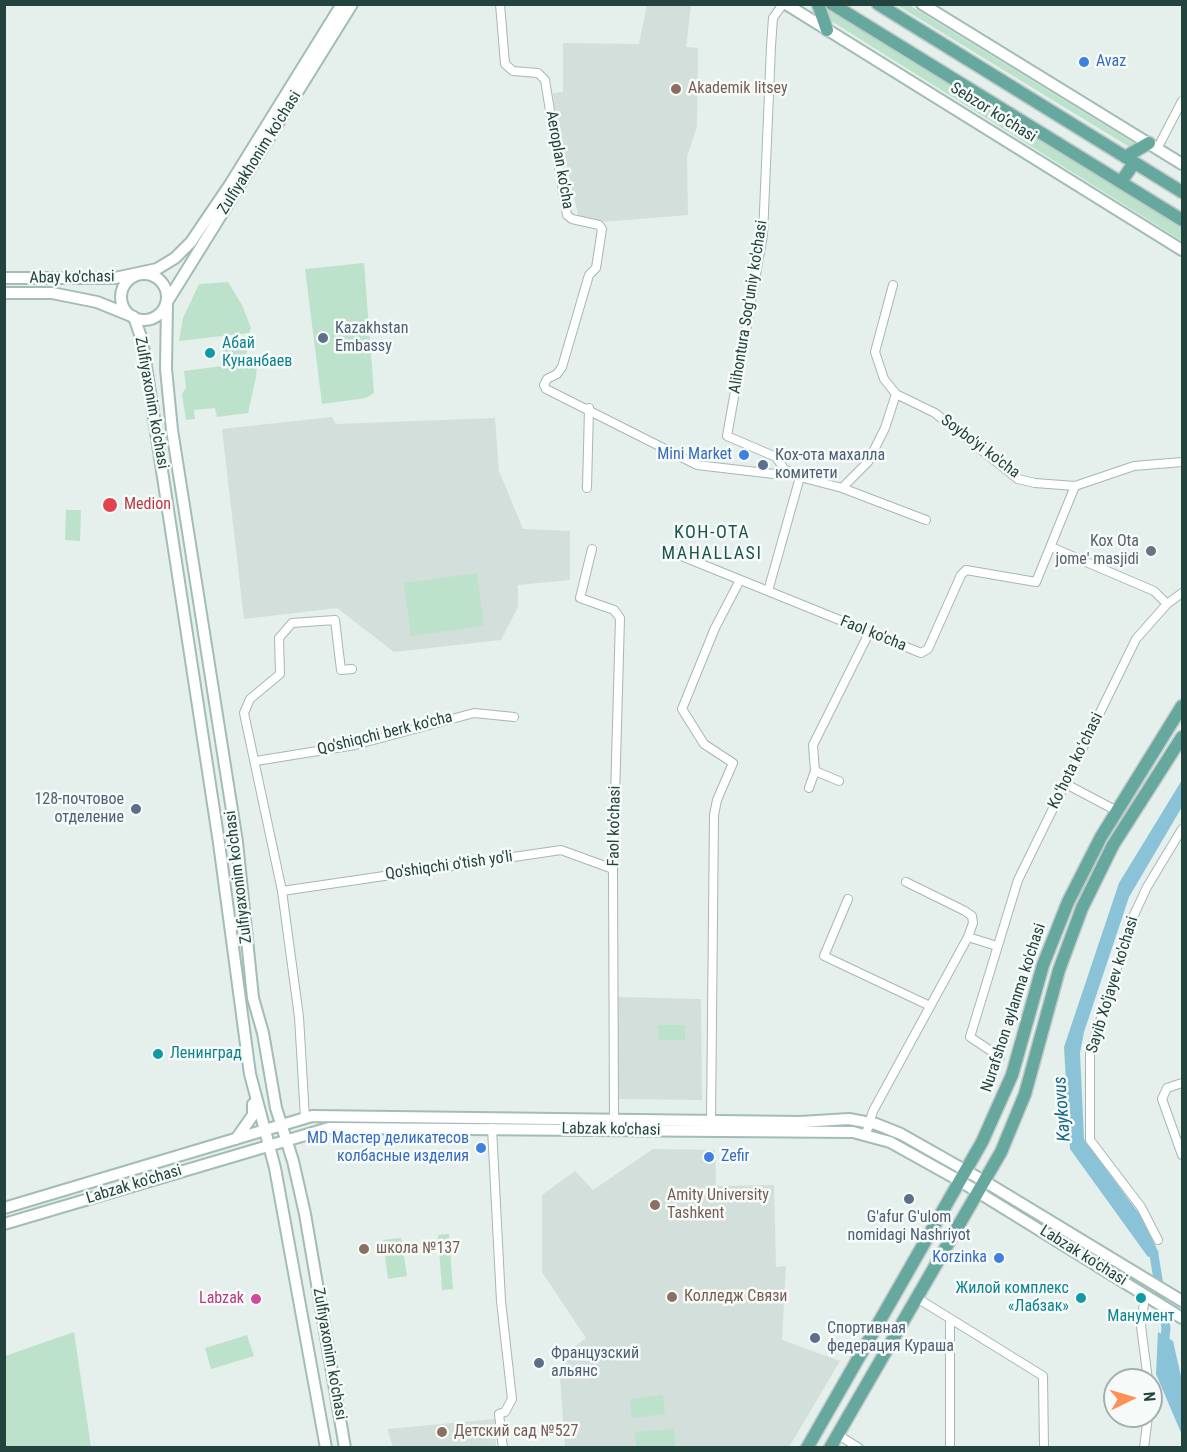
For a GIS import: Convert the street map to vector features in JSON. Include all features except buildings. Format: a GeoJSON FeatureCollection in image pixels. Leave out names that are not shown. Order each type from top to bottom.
{"type":"FeatureCollection","features":[{"type":"Feature","properties":{"kind":"main road","name":"Zulfiyakhonim ko'chasi"},"geometry":{"type":"LineString","coordinates":[[138,274],[168,263],[191,242],[231,183],[342,4]]}},
{"type":"Feature","properties":{"kind":"main road","name":"Zulfiyakhonim ko'chasi"},"geometry":{"type":"LineString","coordinates":[[166,302],[352,4]]}},
{"type":"Feature","properties":{"kind":"main road","name":"Sebzor ko‘chasi"},"geometry":{"type":"LineString","coordinates":[[784,4],[1182,250]]}},
{"type":"Feature","properties":{"kind":"main road"},"geometry":{"type":"LineString","coordinates":[[818,4],[827,30]]}},
{"type":"Feature","properties":{"kind":"main road","name":"Sebzor ko‘chasi"},"geometry":{"type":"LineString","coordinates":[[832,4],[1182,220]]}},
{"type":"Feature","properties":{"kind":"main road","name":"Sebzor ko‘chasi"},"geometry":{"type":"LineString","coordinates":[[878,4],[1182,192]]}},
{"type":"Feature","properties":{"kind":"main road"},"geometry":{"type":"LineString","coordinates":[[922,4],[1182,164]]}},
{"type":"Feature","properties":{"kind":"main road"},"geometry":{"type":"LineString","coordinates":[[1120,182],[1130,160],[1153,146]]}},
{"type":"Feature","properties":{"kind":"main road"},"geometry":{"type":"LineString","coordinates":[[146,273],[160,280],[167,294],[166,302],[160,314],[154,318],[134,317],[127,312],[121,298],[125,283],[138,274],[146,273]]}},
{"type":"Feature","properties":{"kind":"main road","name":"Abay ko'chasi"},"geometry":{"type":"LineString","coordinates":[[4,278],[89,279],[138,274]]}},
{"type":"Feature","properties":{"kind":"main road","name":"Abay ko'chasi"},"geometry":{"type":"LineString","coordinates":[[4,293],[52,293],[97,302],[134,317]]}},
{"type":"Feature","properties":{"kind":"main road","name":"Zulfiyaxonim ko'chasi"},"geometry":{"type":"LineString","coordinates":[[166,302],[166,369],[172,429],[237,842],[252,998],[263,1033],[276,1108],[304,1214],[345,1446]]}},
{"type":"Feature","properties":{"kind":"main road","name":"Zulfiyaxonim ko'chasi"},"geometry":{"type":"LineString","coordinates":[[134,317],[141,340],[153,405],[214,808],[252,1088],[274,1168],[327,1448]]}},
{"type":"Feature","properties":{"kind":"main road","name":"Nurafshon aylanma ko'chasi"},"geometry":{"type":"LineString","coordinates":[[807,1448],[963,1176],[1000,1104],[1025,1030],[1039,976],[1059,923],[1087,862],[1182,706]]}},
{"type":"Feature","properties":{"kind":"main road","name":"Nurafshon aylanma ko'chasi"},"geometry":{"type":"LineString","coordinates":[[830,1448],[978,1192],[1014,1123],[1062,960],[1091,888],[1120,834],[1182,736]]}},
{"type":"Feature","properties":{"kind":"main road"},"geometry":{"type":"LineString","coordinates":[[1025,1030],[1032,1037],[1041,1034]]}},
{"type":"Feature","properties":{"kind":"main road"},"geometry":{"type":"LineString","coordinates":[[236,1138],[253,1115],[252,1088]]}},
{"type":"Feature","properties":{"kind":"main road","name":"Labzak ko'chasi"},"geometry":{"type":"LineString","coordinates":[[4,1208],[263,1130],[324,1115],[800,1122],[843,1119],[869,1122],[901,1134],[963,1176],[978,1192],[1182,1318]]}},
{"type":"Feature","properties":{"kind":"main road","name":"Labzak ko'chasi"},"geometry":{"type":"LineString","coordinates":[[4,1224],[286,1139],[336,1127],[840,1132],[866,1134],[890,1142],[963,1176],[984,1180],[1182,1300]]}},
{"type":"Feature","properties":{"kind":"main road"},"geometry":{"type":"LineString","coordinates":[[832,1404],[845,1403],[849,1414]]}},
{"type":"Feature","properties":{"kind":"main road"},"geometry":{"type":"LineString","coordinates":[[327,1448],[345,1446]]}},
{"type":"Feature","properties":{"kind":"street","name":"Aeroplan ko'cha"},"geometry":{"type":"LineString","coordinates":[[500,4],[505,64],[513,71],[537,73],[545,80],[567,215],[572,219],[599,225],[602,229],[596,268],[589,275],[562,367],[557,374],[547,379],[544,386],[548,391],[589,408]]}},
{"type":"Feature","properties":{"kind":"street","name":"Alihontura Sog'uniy ko'chasi"},"geometry":{"type":"LineString","coordinates":[[784,4],[774,18],[772,37],[763,235],[727,436],[776,457],[784,469]]}},
{"type":"Feature","properties":{"kind":"street"},"geometry":{"type":"LineString","coordinates":[[1153,146],[1182,101]]}},
{"type":"Feature","properties":{"kind":"street"},"geometry":{"type":"LineString","coordinates":[[842,488],[868,462],[885,428],[896,394],[884,379],[875,358],[893,285]]}},
{"type":"Feature","properties":{"kind":"street","name":"Soybo'yi ko'cha"},"geometry":{"type":"LineString","coordinates":[[896,394],[935,412],[1018,479],[1035,483],[1075,486],[1134,466],[1182,462]]}},
{"type":"Feature","properties":{"kind":"street"},"geometry":{"type":"LineString","coordinates":[[587,488],[589,408],[656,446],[697,465],[774,474],[784,469],[800,477],[842,488],[926,520]]}},
{"type":"Feature","properties":{"kind":"street"},"geometry":{"type":"LineString","coordinates":[[768,591],[800,477]]}},
{"type":"Feature","properties":{"kind":"street","name":"Faol ko'cha"},"geometry":{"type":"LineString","coordinates":[[674,554],[869,633],[918,652],[924,652],[928,649],[964,572],[973,569],[1036,582],[1075,486]]}},
{"type":"Feature","properties":{"kind":"street"},"geometry":{"type":"LineString","coordinates":[[1051,547],[1154,591],[1167,604]]}},
{"type":"Feature","properties":{"kind":"street","name":"Faol ko'chasi"},"geometry":{"type":"LineString","coordinates":[[592,549],[580,598],[614,610],[620,618],[613,869],[614,1130]]}},
{"type":"Feature","properties":{"kind":"street"},"geometry":{"type":"LineString","coordinates":[[711,1120],[714,815],[717,800],[733,763],[704,744],[682,709],[715,628],[740,580]]}},
{"type":"Feature","properties":{"kind":"street","name":"Koʻhota koʻchasi"},"geometry":{"type":"LineString","coordinates":[[1000,1057],[970,1037],[1018,880],[1136,639],[1167,604],[1182,593]]}},
{"type":"Feature","properties":{"kind":"street"},"geometry":{"type":"LineString","coordinates":[[305,1118],[299,1017],[282,891],[256,761],[245,723],[246,707],[257,692],[280,674],[279,638],[292,623],[335,620],[341,669],[352,669]]}},
{"type":"Feature","properties":{"kind":"street"},"geometry":{"type":"LineString","coordinates":[[809,788],[815,771],[813,745],[869,633]]}},
{"type":"Feature","properties":{"kind":"street","name":"Qo'shiqchi berk ko'cha"},"geometry":{"type":"LineString","coordinates":[[256,761],[355,745],[474,713],[514,717]]}},
{"type":"Feature","properties":{"kind":"street"},"geometry":{"type":"LineString","coordinates":[[815,771],[839,781]]}},
{"type":"Feature","properties":{"kind":"street"},"geometry":{"type":"LineString","coordinates":[[1066,784],[1117,811]]}},
{"type":"Feature","properties":{"kind":"street","name":"Sayib Xo'jayev ko'chasi"},"geometry":{"type":"LineString","coordinates":[[1158,1240],[1141,1207],[1090,1140],[1090,1053],[1133,918],[1151,879],[1182,829]]}},
{"type":"Feature","properties":{"kind":"street","name":"Qo'shiqchi o'tish yo'li"},"geometry":{"type":"LineString","coordinates":[[282,891],[561,850],[613,869]]}},
{"type":"Feature","properties":{"kind":"street"},"geometry":{"type":"LineString","coordinates":[[866,1134],[869,1122],[968,937],[973,923],[972,916],[906,882]]}},
{"type":"Feature","properties":{"kind":"street"},"geometry":{"type":"LineString","coordinates":[[848,899],[824,956],[930,1006]]}},
{"type":"Feature","properties":{"kind":"street"},"geometry":{"type":"LineString","coordinates":[[968,937],[997,946]]}},
{"type":"Feature","properties":{"kind":"street"},"geometry":{"type":"LineString","coordinates":[[1182,1083],[1167,1088],[1162,1100],[1182,1155]]}},
{"type":"Feature","properties":{"kind":"street"},"geometry":{"type":"LineString","coordinates":[[492,1128],[501,1301],[512,1399],[506,1412],[499,1414],[503,1448]]}},
{"type":"Feature","properties":{"kind":"street"},"geometry":{"type":"LineString","coordinates":[[1146,1368],[1141,1326],[1149,1297]]}},
{"type":"Feature","properties":{"kind":"street"},"geometry":{"type":"LineString","coordinates":[[917,1298],[1043,1376],[1044,1448]]}},
{"type":"Feature","properties":{"kind":"street"},"geometry":{"type":"LineString","coordinates":[[950,1320],[950,1448]]}},
{"type":"Feature","properties":{"kind":"street"},"geometry":{"type":"LineString","coordinates":[[1144,1448],[1146,1428]]}},
{"type":"Feature","properties":{"kind":"street"},"geometry":{"type":"LineString","coordinates":[[837,1434],[859,1448]]}},
{"type":"Feature","properties":{"kind":"shaded area","name":"Akademik litsey"},"geometry":{"type":"Polygon","coordinates":[[[647,5],[691,5],[686,47],[698,48],[697,126],[687,157],[688,215],[601,222],[579,218],[556,122],[553,93],[563,92],[563,43],[639,44],[647,5]]]}},
{"type":"Feature","properties":{"kind":"shaded area"},"geometry":{"type":"Polygon","coordinates":[[[332,417],[336,424],[495,418],[499,471],[523,529],[570,531],[570,580],[518,585],[518,607],[501,640],[394,652],[337,608],[244,619],[222,429],[332,417]]]}},
{"type":"Feature","properties":{"kind":"shaded area"},"geometry":{"type":"Polygon","coordinates":[[[618,997],[701,999],[702,1100],[618,1099],[618,997]]]}},
{"type":"Feature","properties":{"kind":"shaded area","name":"Колледж Связи"},"geometry":{"type":"Polygon","coordinates":[[[653,1149],[715,1150],[716,1186],[774,1185],[776,1267],[786,1266],[782,1340],[840,1361],[789,1447],[565,1447],[560,1377],[566,1374],[560,1358],[586,1338],[542,1272],[542,1195],[575,1171],[593,1190],[653,1149]]]}},
{"type":"Feature","properties":{"kind":"shaded area","name":"Детский сад №527"},"geometry":{"type":"Polygon","coordinates":[[[495,1419],[496,1447],[393,1447],[388,1429],[495,1419]]]}},
{"type":"Feature","properties":{"kind":"green space"},"geometry":{"type":"Polygon","coordinates":[[[897,5],[909,5],[1137,145],[1131,148],[897,5]]]}},
{"type":"Feature","properties":{"kind":"green space"},"geometry":{"type":"Polygon","coordinates":[[[823,7],[1182,228],[1182,241],[828,19],[823,7]]]}},
{"type":"Feature","properties":{"kind":"green space"},"geometry":{"type":"Polygon","coordinates":[[[364,263],[374,393],[366,398],[322,404],[305,269],[364,263]]]}},
{"type":"Feature","properties":{"kind":"green space"},"geometry":{"type":"Polygon","coordinates":[[[228,282],[242,305],[251,328],[249,333],[179,341],[183,318],[199,284],[228,282]]]}},
{"type":"Feature","properties":{"kind":"green space"},"geometry":{"type":"Polygon","coordinates":[[[245,341],[249,347],[246,354],[224,358],[222,343],[245,341]]]}},
{"type":"Feature","properties":{"kind":"green space"},"geometry":{"type":"Polygon","coordinates":[[[252,362],[257,365],[248,413],[217,417],[215,408],[194,410],[195,419],[186,420],[182,394],[186,387],[184,371],[252,362]]]}},
{"type":"Feature","properties":{"kind":"green space"},"geometry":{"type":"Polygon","coordinates":[[[66,510],[81,510],[80,541],[65,540],[66,510]]]}},
{"type":"Feature","properties":{"kind":"green space"},"geometry":{"type":"Polygon","coordinates":[[[477,573],[484,626],[411,636],[404,583],[477,573]]]}},
{"type":"Feature","properties":{"kind":"green space"},"geometry":{"type":"Polygon","coordinates":[[[658,1025],[685,1025],[685,1040],[659,1040],[658,1025]]]}},
{"type":"Feature","properties":{"kind":"green space"},"geometry":{"type":"Polygon","coordinates":[[[449,1234],[453,1289],[442,1290],[438,1235],[449,1234]]]}},
{"type":"Feature","properties":{"kind":"green space"},"geometry":{"type":"Polygon","coordinates":[[[401,1238],[407,1276],[388,1279],[383,1240],[401,1238]]]}},
{"type":"Feature","properties":{"kind":"green space"},"geometry":{"type":"Polygon","coordinates":[[[74,1332],[91,1447],[5,1447],[5,1356],[74,1332]]]}},
{"type":"Feature","properties":{"kind":"green space"},"geometry":{"type":"Polygon","coordinates":[[[247,1335],[254,1356],[211,1369],[205,1348],[247,1335]]]}},
{"type":"Feature","properties":{"kind":"green space"},"geometry":{"type":"Polygon","coordinates":[[[663,1395],[665,1414],[632,1418],[630,1399],[663,1395]]]}},
{"type":"Feature","properties":{"kind":"green space"},"geometry":{"type":"Polygon","coordinates":[[[674,1429],[676,1447],[636,1447],[635,1432],[674,1429]]]}},
{"type":"Feature","properties":{"kind":"water"},"geometry":{"type":"Polygon","coordinates":[[[1182,780],[1182,807],[1129,897],[1084,1032],[1080,1053],[1084,1139],[1140,1215],[1159,1253],[1148,1257],[1070,1149],[1064,1047],[1119,883],[1182,780]]]}},
{"type":"Feature","properties":{"kind":"water"},"geometry":{"type":"Polygon","coordinates":[[[1158,1332],[1173,1341],[1182,1381],[1182,1435],[1163,1390],[1163,1368],[1156,1368],[1158,1332]]]}},
{"type":"Feature","properties":{"kind":"waterway","name":"Kaykovus"},"geometry":{"type":"LineString","coordinates":[[1148,1244],[1154,1255],[1166,1328],[1164,1348]]}},
{"type":"Feature","properties":{"kind":"place","name":"Avaz"},"geometry":{"type":"Point","coordinates":[1084,62]}},
{"type":"Feature","properties":{"kind":"place","name":"Akademik litsey"},"geometry":{"type":"Point","coordinates":[676,89]}},
{"type":"Feature","properties":{"kind":"place","name":"Kazakhstan Embassy"},"geometry":{"type":"Point","coordinates":[323,338]}},
{"type":"Feature","properties":{"kind":"place","name":"Абай Кунанбаев"},"geometry":{"type":"Point","coordinates":[210,353]}},
{"type":"Feature","properties":{"kind":"place","name":"Mini Market"},"geometry":{"type":"Point","coordinates":[744,455]}},
{"type":"Feature","properties":{"kind":"place","name":"Кох-ота махалла комитети"},"geometry":{"type":"Point","coordinates":[763,465]}},
{"type":"Feature","properties":{"kind":"place","name":"Medion"},"geometry":{"type":"Point","coordinates":[110,505]}},
{"type":"Feature","properties":{"kind":"place","name":"Kox Ota jome' masjidi"},"geometry":{"type":"Point","coordinates":[1151,551]}},
{"type":"Feature","properties":{"kind":"place","name":"128-почтовое отделение"},"geometry":{"type":"Point","coordinates":[136,809]}},
{"type":"Feature","properties":{"kind":"place","name":"Ленинград"},"geometry":{"type":"Point","coordinates":[158,1054]}},
{"type":"Feature","properties":{"kind":"place","name":"MD Мастер деликатесов колбасные изделия"},"geometry":{"type":"Point","coordinates":[481,1148]}},
{"type":"Feature","properties":{"kind":"place","name":"Zefir"},"geometry":{"type":"Point","coordinates":[709,1157]}},
{"type":"Feature","properties":{"kind":"place","name":"G'afur G'ulom nomidagi Nashriyot"},"geometry":{"type":"Point","coordinates":[909,1199]}},
{"type":"Feature","properties":{"kind":"place","name":"Amity University Tashkent"},"geometry":{"type":"Point","coordinates":[655,1205]}},
{"type":"Feature","properties":{"kind":"place","name":"школа №137"},"geometry":{"type":"Point","coordinates":[364,1249]}},
{"type":"Feature","properties":{"kind":"place","name":"Korzinka"},"geometry":{"type":"Point","coordinates":[999,1258]}},
{"type":"Feature","properties":{"kind":"place","name":"Колледж Связи"},"geometry":{"type":"Point","coordinates":[672,1297]}},
{"type":"Feature","properties":{"kind":"place","name":"Жилой комплекс «Лабзак»"},"geometry":{"type":"Point","coordinates":[1081,1298]}},
{"type":"Feature","properties":{"kind":"place","name":"Манумент"},"geometry":{"type":"Point","coordinates":[1141,1298]}},
{"type":"Feature","properties":{"kind":"place","name":"Labzak"},"geometry":{"type":"Point","coordinates":[256,1299]}},
{"type":"Feature","properties":{"kind":"place","name":"Спортивная федерация Кураша"},"geometry":{"type":"Point","coordinates":[815,1338]}},
{"type":"Feature","properties":{"kind":"place","name":"Французский альянс"},"geometry":{"type":"Point","coordinates":[539,1363]}},
{"type":"Feature","properties":{"kind":"place","name":"Детский сад №527"},"geometry":{"type":"Point","coordinates":[442,1432]}},
{"type":"Feature","properties":{"kind":"district","name":"KOH-OTA MAHALLASI"},"geometry":{"type":"Point","coordinates":[712,543]}}]}
